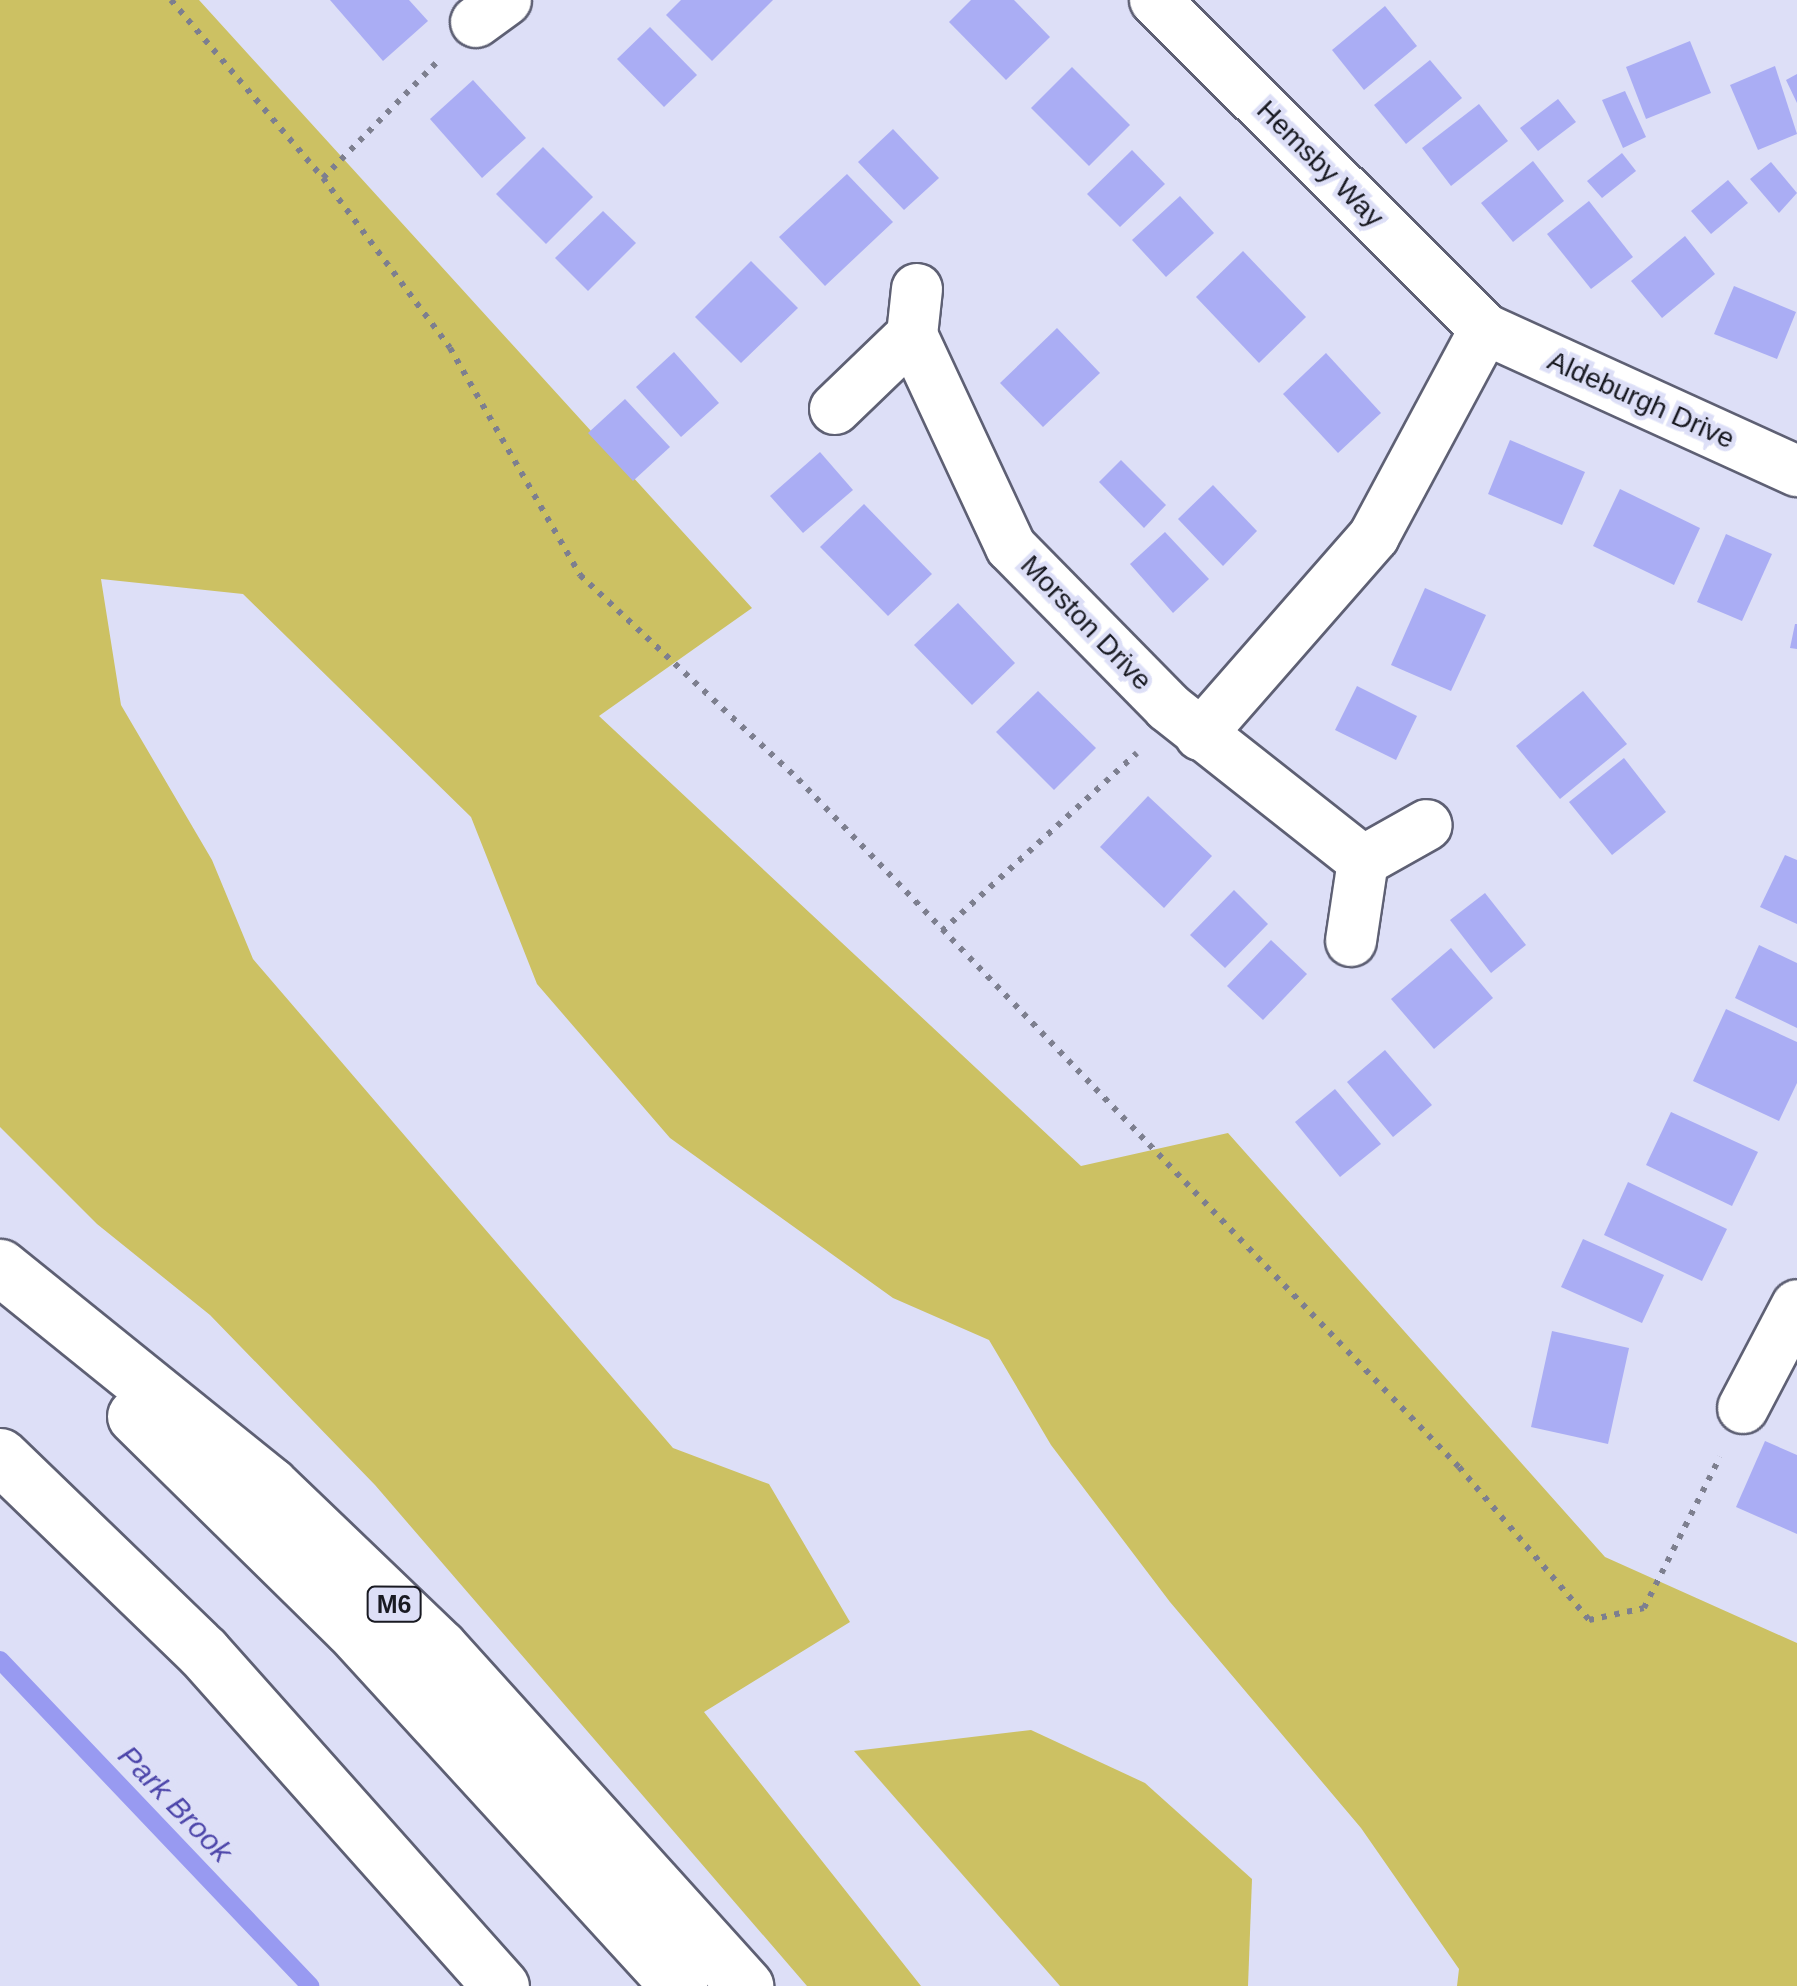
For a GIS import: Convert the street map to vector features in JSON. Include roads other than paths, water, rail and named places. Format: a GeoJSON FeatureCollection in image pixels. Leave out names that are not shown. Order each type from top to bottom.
{"type":"FeatureCollection","features":[{"type":"Feature","properties":{"kind":"highway","name":"M6"},"geometry":{"type":"LineString","coordinates":[[0,1267],[269,1484],[438,1646],[745,1986]]}},
{"type":"Feature","properties":{"kind":"highway","name":"M6"},"geometry":{"type":"LineString","coordinates":[[0,1285],[351,1628],[679,1986]]}},
{"type":"Feature","properties":{"kind":"highway"},"geometry":{"type":"LineString","coordinates":[[0,1456],[203,1652],[501,1986]]}},
{"type":"Feature","properties":{"kind":"street","name":"Hemsby Way"},"geometry":{"type":"LineString","coordinates":[[1155,0],[1485,329]]}},
{"type":"Feature","properties":{"kind":"street","name":"Morston Drive"},"geometry":{"type":"LineString","coordinates":[[835,409],[914,312],[1011,546],[1189,725],[1363,861]]}},
{"type":"Feature","properties":{"kind":"street","name":"Aldeburgh Drive"},"geometry":{"type":"LineString","coordinates":[[1485,329],[1797,471]]}},
{"type":"Feature","properties":{"kind":"street"},"geometry":{"type":"LineString","coordinates":[[1189,725],[1374,536],[1485,329]]}},
{"type":"Feature","properties":{"kind":"street"},"geometry":{"type":"LineString","coordinates":[[1351,940],[1363,861],[1427,825]]}},
{"type":"Feature","properties":{"kind":"street"},"geometry":{"type":"LineString","coordinates":[[1742,1408],[1792,1330]]}},
{"type":"Feature","properties":{"kind":"waterway","name":"Park Brook"},"geometry":{"type":"LineString","coordinates":[[0,1660],[310,1986]]}}]}
